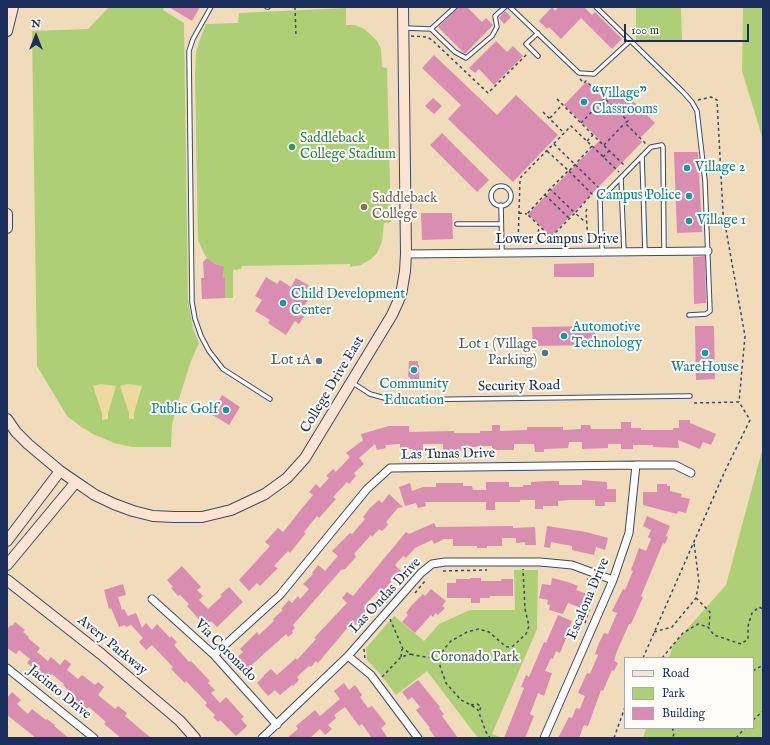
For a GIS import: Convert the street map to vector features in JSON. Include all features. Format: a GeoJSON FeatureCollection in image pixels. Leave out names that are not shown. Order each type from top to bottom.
{"type":"FeatureCollection","features":[{"type":"Feature","properties":{"kind":"street"},"geometry":{"type":"LineString","coordinates":[[7,31],[13,7]]}},
{"type":"Feature","properties":{"kind":"street","name":"College Drive East"},"geometry":{"type":"LineString","coordinates":[[7,419],[28,444],[60,471],[95,495],[133,511],[153,516],[202,517],[231,510],[265,494],[287,478],[305,458],[352,383],[399,302],[406,254],[406,32],[403,7]]}},
{"type":"Feature","properties":{"kind":"street"},"geometry":{"type":"LineString","coordinates":[[7,214],[7,228]]}},
{"type":"Feature","properties":{"kind":"street","name":"Lower Campus Drive"},"geometry":{"type":"LineString","coordinates":[[406,254],[708,251]]}},
{"type":"Feature","properties":{"kind":"street","name":"Escalona Drive"},"geometry":{"type":"LineString","coordinates":[[544,738],[613,580],[630,533],[636,465]]}},
{"type":"Feature","properties":{"kind":"street","name":"Las Tunas Drive"},"geometry":{"type":"LineString","coordinates":[[214,655],[280,595],[367,489],[390,468],[675,465],[691,473]]}},
{"type":"Feature","properties":{"kind":"street"},"geometry":{"type":"LineString","coordinates":[[7,541],[60,471]]}},
{"type":"Feature","properties":{"kind":"street"},"geometry":{"type":"LineString","coordinates":[[7,565],[76,482]]}},
{"type":"Feature","properties":{"kind":"street","name":"Las Ondas Drive"},"geometry":{"type":"LineString","coordinates":[[262,738],[348,656],[421,573],[432,564],[445,562],[540,562],[572,565],[613,580]]}},
{"type":"Feature","properties":{"kind":"street","name":"Avery Parkway"},"geometry":{"type":"LineString","coordinates":[[7,580],[101,654],[180,721],[195,738]]}},
{"type":"Feature","properties":{"kind":"street","name":"Via Coronado"},"geometry":{"type":"LineString","coordinates":[[152,599],[214,655],[277,724]]}},
{"type":"Feature","properties":{"kind":"street"},"geometry":{"type":"LineString","coordinates":[[348,656],[372,675],[418,738]]}},
{"type":"Feature","properties":{"kind":"street","name":"Jacinto Drive"},"geometry":{"type":"LineString","coordinates":[[7,668],[94,738]]}},
{"type":"Feature","properties":{"kind":"lane"},"geometry":{"type":"LineString","coordinates":[[211,7],[193,39],[189,51],[192,302],[195,319],[199,330],[209,351],[223,369],[270,399]]}},
{"type":"Feature","properties":{"kind":"lane"},"geometry":{"type":"LineString","coordinates":[[406,32],[431,29],[456,7]]}},
{"type":"Feature","properties":{"kind":"lane"},"geometry":{"type":"LineString","coordinates":[[431,29],[455,52],[466,58],[492,36],[497,28],[495,16],[505,7]]}},
{"type":"Feature","properties":{"kind":"lane"},"geometry":{"type":"LineString","coordinates":[[510,7],[579,74],[594,74],[630,41]]}},
{"type":"Feature","properties":{"kind":"lane"},"geometry":{"type":"LineString","coordinates":[[596,7],[683,92],[692,102],[697,111],[705,181],[710,311],[706,314],[689,315]]}},
{"type":"Feature","properties":{"kind":"lane"},"geometry":{"type":"LineString","coordinates":[[538,33],[526,44],[538,56]]}},
{"type":"Feature","properties":{"kind":"lane"},"geometry":{"type":"LineString","coordinates":[[603,253],[601,242],[600,199],[651,147],[662,145],[664,252]]}},
{"type":"Feature","properties":{"kind":"lane"},"geometry":{"type":"LineString","coordinates":[[642,156],[645,252]]}},
{"type":"Feature","properties":{"kind":"lane"},"geometry":{"type":"LineString","coordinates":[[621,178],[624,253]]}},
{"type":"Feature","properties":{"kind":"lane"},"geometry":{"type":"LineString","coordinates":[[500,186],[508,189],[510,196],[508,202],[501,205],[495,203],[491,198],[492,191],[500,186]]}},
{"type":"Feature","properties":{"kind":"lane"},"geometry":{"type":"LineString","coordinates":[[501,205],[502,253]]}},
{"type":"Feature","properties":{"kind":"lane"},"geometry":{"type":"LineString","coordinates":[[457,224],[501,224]]}},
{"type":"Feature","properties":{"kind":"lane","name":"Security Road"},"geometry":{"type":"LineString","coordinates":[[352,383],[370,394],[392,400],[690,396]]}},
{"type":"Feature","properties":{"kind":"path"},"geometry":{"type":"LineString","coordinates":[[295,7],[296,36]]}},
{"type":"Feature","properties":{"kind":"path"},"geometry":{"type":"LineString","coordinates":[[406,32],[427,37],[432,40],[488,93],[532,49]]}},
{"type":"Feature","properties":{"kind":"path"},"geometry":{"type":"LineString","coordinates":[[578,78],[584,83],[586,81],[628,121],[604,145]]}},
{"type":"Feature","properties":{"kind":"path"},"geometry":{"type":"LineString","coordinates":[[643,657],[725,471],[750,420],[738,402],[745,336],[723,213],[718,100],[711,97],[692,102]]}},
{"type":"Feature","properties":{"kind":"path"},"geometry":{"type":"LineString","coordinates":[[581,123],[604,98]]}},
{"type":"Feature","properties":{"kind":"path"},"geometry":{"type":"LineString","coordinates":[[557,99],[625,166]]}},
{"type":"Feature","properties":{"kind":"path"},"geometry":{"type":"LineString","coordinates":[[550,118],[563,105]]}},
{"type":"Feature","properties":{"kind":"path"},"geometry":{"type":"LineString","coordinates":[[543,112],[564,133]]}},
{"type":"Feature","properties":{"kind":"path"},"geometry":{"type":"LineString","coordinates":[[625,123],[646,144]]}},
{"type":"Feature","properties":{"kind":"path"},"geometry":{"type":"LineString","coordinates":[[518,244],[520,180],[571,126],[619,172]]}},
{"type":"Feature","properties":{"kind":"path"},"geometry":{"type":"LineString","coordinates":[[587,141],[593,135]]}},
{"type":"Feature","properties":{"kind":"path"},"geometry":{"type":"LineString","coordinates":[[554,144],[601,190]]}},
{"type":"Feature","properties":{"kind":"path"},"geometry":{"type":"LineString","coordinates":[[527,214],[592,146]]}},
{"type":"Feature","properties":{"kind":"path"},"geometry":{"type":"LineString","coordinates":[[547,150],[596,197]]}},
{"type":"Feature","properties":{"kind":"path"},"geometry":{"type":"LineString","coordinates":[[603,157],[609,150]]}},
{"type":"Feature","properties":{"kind":"path"},"geometry":{"type":"LineString","coordinates":[[550,189],[584,221],[587,221]]}},
{"type":"Feature","properties":{"kind":"path"},"geometry":{"type":"LineString","coordinates":[[551,237],[592,194]]}},
{"type":"Feature","properties":{"kind":"path"},"geometry":{"type":"LineString","coordinates":[[545,195],[569,218]]}},
{"type":"Feature","properties":{"kind":"path"},"geometry":{"type":"LineString","coordinates":[[587,209],[588,241]]}},
{"type":"Feature","properties":{"kind":"path"},"geometry":{"type":"LineString","coordinates":[[519,213],[527,214],[555,241]]}},
{"type":"Feature","properties":{"kind":"path"},"geometry":{"type":"LineString","coordinates":[[537,244],[539,226]]}},
{"type":"Feature","properties":{"kind":"path"},"geometry":{"type":"LineString","coordinates":[[690,396],[693,403],[738,402]]}},
{"type":"Feature","properties":{"kind":"path"},"geometry":{"type":"LineString","coordinates":[[654,632],[672,627],[696,598],[700,582],[694,542]]}},
{"type":"Feature","properties":{"kind":"path"},"geometry":{"type":"LineString","coordinates":[[520,569],[529,569]]}},
{"type":"Feature","properties":{"kind":"path"},"geometry":{"type":"LineString","coordinates":[[480,713],[471,705],[461,700],[451,690],[444,678],[439,659],[444,649],[451,641],[473,630],[483,629],[504,645],[510,647],[518,642],[528,630],[528,621],[525,612],[523,569]]}},
{"type":"Feature","properties":{"kind":"path"},"geometry":{"type":"LineString","coordinates":[[441,571],[489,570]]}},
{"type":"Feature","properties":{"kind":"path"},"geometry":{"type":"LineString","coordinates":[[411,597],[429,577]]}},
{"type":"Feature","properties":{"kind":"path"},"geometry":{"type":"LineString","coordinates":[[584,625],[595,592],[595,584],[586,578]]}},
{"type":"Feature","properties":{"kind":"path"},"geometry":{"type":"LineString","coordinates":[[696,598],[710,612],[709,629]]}},
{"type":"Feature","properties":{"kind":"path"},"geometry":{"type":"LineString","coordinates":[[663,657],[683,633],[698,624],[708,627],[714,635],[741,644],[748,639],[748,626],[752,613],[760,607],[763,609]]}},
{"type":"Feature","properties":{"kind":"path"},"geometry":{"type":"LineString","coordinates":[[393,615],[390,619],[402,648],[401,657]]}},
{"type":"Feature","properties":{"kind":"path"},"geometry":{"type":"LineString","coordinates":[[366,646],[364,649],[364,656],[369,664]]}},
{"type":"Feature","properties":{"kind":"path"},"geometry":{"type":"LineString","coordinates":[[402,648],[411,654],[439,659]]}},
{"type":"Feature","properties":{"kind":"path"},"geometry":{"type":"LineString","coordinates":[[382,678],[401,657],[411,654]]}},
{"type":"Feature","properties":{"kind":"path"},"geometry":{"type":"LineString","coordinates":[[754,670],[763,665]]}},
{"type":"Feature","properties":{"kind":"path"},"geometry":{"type":"LineString","coordinates":[[471,705],[480,706],[480,713],[486,732],[490,738]]}},
{"type":"Feature","properties":{"kind":"path"},"geometry":{"type":"LineString","coordinates":[[614,738],[624,710]]}},
{"type":"Feature","properties":{"kind":"path"},"geometry":{"type":"LineString","coordinates":[[754,719],[763,712]]}},
{"type":"Feature","properties":{"kind":"path"},"geometry":{"type":"LineString","coordinates":[[736,738],[744,729]]}},
{"type":"Feature","properties":{"kind":"green space"},"geometry":{"type":"Polygon","coordinates":[[[109,7],[164,7],[163,10],[184,23],[188,299],[193,329],[199,343],[191,361],[177,405],[172,425],[171,447],[132,447],[114,443],[93,434],[67,416],[37,366],[32,31],[88,29],[109,7]]]}},
{"type":"Feature","properties":{"kind":"green space"},"geometry":{"type":"Polygon","coordinates":[[[636,7],[681,7],[682,41],[636,41],[636,7]]]}},
{"type":"Feature","properties":{"kind":"green space"},"geometry":{"type":"Polygon","coordinates":[[[743,7],[763,7],[763,140],[742,71],[743,7]]]}},
{"type":"Feature","properties":{"kind":"green space","name":"Saddleback College Stadium"},"geometry":{"type":"Polygon","coordinates":[[[346,8],[346,25],[355,25],[364,29],[377,41],[381,49],[382,67],[387,68],[391,222],[384,223],[382,242],[377,253],[361,265],[350,267],[350,264],[242,266],[241,269],[233,270],[233,298],[225,298],[225,278],[222,278],[219,266],[209,260],[204,254],[198,240],[195,74],[196,52],[206,24],[238,23],[239,13],[346,8]]]}},
{"type":"Feature","properties":{"kind":"green space"},"geometry":{"type":"Polygon","coordinates":[[[763,447],[763,738],[643,738],[646,729],[754,729],[754,657],[669,657],[673,645],[726,585],[763,447]]]}},
{"type":"Feature","properties":{"kind":"green space","name":"Coronado Park"},"geometry":{"type":"Polygon","coordinates":[[[514,570],[538,570],[537,629],[492,734],[503,738],[478,738],[427,671],[396,695],[381,675],[366,659],[366,648],[394,616],[424,641],[439,624],[470,610],[515,610],[514,570]]]}},
{"type":"Feature","properties":{"kind":"sand"},"geometry":{"type":"Polygon","coordinates":[[[101,384],[116,386],[108,413],[108,419],[102,420],[102,413],[93,386],[101,384]]]}},
{"type":"Feature","properties":{"kind":"sand"},"geometry":{"type":"Polygon","coordinates":[[[127,384],[142,386],[134,413],[134,419],[129,419],[129,413],[120,386],[127,384]]]}},
{"type":"Feature","properties":{"kind":"building"},"geometry":{"type":"Polygon","coordinates":[[[169,7],[200,7],[192,21],[169,7]]]}},
{"type":"Feature","properties":{"kind":"building"},"geometry":{"type":"Polygon","coordinates":[[[458,7],[467,7],[482,22],[486,18],[493,25],[465,54],[438,27],[458,7]]]}},
{"type":"Feature","properties":{"kind":"building"},"geometry":{"type":"Polygon","coordinates":[[[552,7],[555,11],[559,7],[584,7],[592,15],[595,12],[622,39],[612,49],[581,18],[561,39],[549,27],[547,29],[539,21],[552,7]]]}},
{"type":"Feature","properties":{"kind":"building"},"geometry":{"type":"Polygon","coordinates":[[[505,11],[511,17],[504,24],[499,18],[505,11]]]}},
{"type":"Feature","properties":{"kind":"building"},"geometry":{"type":"Polygon","coordinates":[[[496,41],[507,52],[513,46],[523,56],[494,85],[479,69],[475,73],[469,68],[496,41]]]}},
{"type":"Feature","properties":{"kind":"building"},"geometry":{"type":"Polygon","coordinates":[[[434,55],[497,115],[516,95],[558,135],[513,182],[448,119],[461,105],[422,68],[434,55]]]}},
{"type":"Feature","properties":{"kind":"building"},"geometry":{"type":"Polygon","coordinates":[[[586,82],[604,99],[615,88],[631,104],[633,101],[655,123],[639,139],[642,142],[551,236],[528,214],[600,140],[564,105],[586,82]]]}},
{"type":"Feature","properties":{"kind":"building"},"geometry":{"type":"Polygon","coordinates":[[[433,98],[442,106],[434,114],[425,106],[433,98]]]}},
{"type":"Feature","properties":{"kind":"building"},"geometry":{"type":"Polygon","coordinates":[[[442,133],[489,180],[477,192],[430,145],[442,133]]]}},
{"type":"Feature","properties":{"kind":"building"},"geometry":{"type":"Polygon","coordinates":[[[674,152],[698,152],[702,232],[677,233],[674,152]]]}},
{"type":"Feature","properties":{"kind":"building"},"geometry":{"type":"Polygon","coordinates":[[[421,213],[452,213],[453,239],[422,240],[421,213]]]}},
{"type":"Feature","properties":{"kind":"building"},"geometry":{"type":"Polygon","coordinates":[[[705,256],[706,303],[694,304],[693,257],[705,256]]]}},
{"type":"Feature","properties":{"kind":"building"},"geometry":{"type":"Polygon","coordinates":[[[207,258],[215,264],[224,267],[222,278],[225,277],[225,298],[202,299],[201,278],[204,278],[203,262],[207,258]]]}},
{"type":"Feature","properties":{"kind":"building"},"geometry":{"type":"Polygon","coordinates":[[[594,263],[594,277],[554,277],[554,264],[594,263]]]}},
{"type":"Feature","properties":{"kind":"building","name":"Child Development Center"},"geometry":{"type":"Polygon","coordinates":[[[266,277],[277,284],[280,280],[291,287],[296,278],[315,289],[304,306],[309,309],[299,324],[295,321],[286,335],[268,323],[270,320],[255,311],[262,300],[255,296],[266,277]]]}},
{"type":"Feature","properties":{"kind":"building","name":"Automotive Technology"},"geometry":{"type":"Polygon","coordinates":[[[595,326],[595,345],[533,346],[532,327],[595,326]]]}},
{"type":"Feature","properties":{"kind":"building","name":"WareHouse"},"geometry":{"type":"Polygon","coordinates":[[[695,326],[714,326],[715,379],[696,380],[695,326]]]}},
{"type":"Feature","properties":{"kind":"building","name":"Community Education"},"geometry":{"type":"Polygon","coordinates":[[[409,361],[418,361],[419,380],[410,380],[410,377],[408,377],[409,361]]]}},
{"type":"Feature","properties":{"kind":"building","name":"Public Golf"},"geometry":{"type":"Polygon","coordinates":[[[222,395],[240,407],[229,425],[211,414],[222,395]]]}},
{"type":"Feature","properties":{"kind":"building"},"geometry":{"type":"Polygon","coordinates":[[[679,420],[690,420],[690,423],[716,434],[711,445],[703,442],[700,449],[678,440],[679,448],[653,447],[653,445],[633,445],[633,449],[621,449],[621,444],[608,444],[608,448],[582,449],[582,442],[569,442],[568,448],[544,449],[544,452],[535,452],[534,444],[514,444],[514,450],[492,450],[492,446],[477,446],[469,447],[469,450],[443,451],[443,444],[423,444],[423,453],[413,453],[413,449],[400,449],[400,444],[385,445],[386,448],[377,450],[375,444],[359,458],[364,464],[354,473],[356,476],[349,484],[347,482],[333,497],[336,499],[319,518],[317,516],[290,553],[288,551],[274,566],[278,568],[260,586],[257,583],[249,591],[239,580],[270,546],[265,542],[278,528],[283,532],[313,495],[309,492],[316,484],[320,488],[329,478],[326,476],[333,469],[336,472],[350,457],[346,453],[363,441],[361,434],[389,426],[409,426],[409,432],[454,431],[454,433],[480,433],[480,431],[492,431],[492,425],[500,425],[500,431],[527,430],[527,427],[563,427],[563,430],[581,429],[581,425],[590,425],[591,429],[621,429],[621,422],[631,422],[631,428],[641,428],[641,430],[673,430],[673,428],[679,428],[679,420]]]}},
{"type":"Feature","properties":{"kind":"building"},"geometry":{"type":"Polygon","coordinates":[[[582,480],[607,482],[607,489],[616,489],[616,502],[605,502],[605,506],[595,506],[595,500],[568,500],[558,501],[558,506],[543,506],[543,509],[535,509],[535,500],[520,500],[520,502],[495,502],[495,510],[486,510],[486,502],[425,502],[426,506],[418,508],[416,503],[405,506],[399,487],[410,483],[412,491],[423,487],[436,487],[436,483],[463,483],[463,486],[472,486],[473,490],[486,490],[486,482],[509,482],[509,487],[523,487],[523,485],[531,485],[531,482],[548,481],[559,481],[559,485],[582,485],[582,480]]]}},
{"type":"Feature","properties":{"kind":"building"},"geometry":{"type":"Polygon","coordinates":[[[657,484],[667,484],[667,486],[670,486],[670,491],[682,494],[681,497],[690,499],[686,513],[678,511],[677,514],[643,505],[643,492],[657,492],[657,484]]]}},
{"type":"Feature","properties":{"kind":"building"},"geometry":{"type":"Polygon","coordinates":[[[389,494],[403,507],[398,508],[386,522],[388,525],[382,531],[379,529],[372,537],[371,535],[354,554],[356,557],[345,569],[341,570],[293,625],[295,628],[292,631],[293,633],[288,637],[286,634],[245,671],[234,660],[243,652],[240,649],[257,632],[259,635],[274,621],[273,619],[283,610],[281,609],[289,600],[292,603],[298,596],[300,599],[309,589],[303,584],[313,574],[312,573],[318,565],[325,571],[338,556],[332,551],[350,533],[352,534],[365,519],[363,517],[370,508],[379,500],[382,503],[389,494]]]}},
{"type":"Feature","properties":{"kind":"building"},"geometry":{"type":"Polygon","coordinates":[[[647,516],[670,526],[666,536],[668,537],[665,544],[663,543],[641,596],[643,597],[617,651],[614,661],[618,663],[614,671],[612,670],[603,691],[601,690],[588,726],[584,725],[579,738],[558,738],[569,717],[572,718],[576,708],[580,709],[585,696],[578,693],[587,673],[590,674],[598,655],[595,654],[599,643],[604,633],[608,634],[617,613],[612,611],[623,589],[625,590],[633,571],[631,570],[639,548],[646,551],[651,539],[648,537],[651,530],[643,526],[647,516]]]}},
{"type":"Feature","properties":{"kind":"building"},"geometry":{"type":"Polygon","coordinates":[[[434,523],[436,527],[535,527],[536,545],[525,545],[525,542],[516,543],[516,538],[502,538],[502,546],[477,548],[477,546],[453,546],[453,539],[444,539],[434,544],[432,540],[415,548],[406,558],[403,556],[395,565],[401,571],[382,592],[380,589],[364,606],[368,609],[352,629],[349,626],[318,663],[316,661],[311,667],[309,666],[297,677],[299,680],[293,686],[292,685],[280,695],[275,690],[268,696],[257,683],[264,675],[271,669],[277,675],[296,658],[297,660],[316,639],[314,638],[347,603],[342,598],[347,592],[353,596],[406,532],[409,534],[434,523]]]}},
{"type":"Feature","properties":{"kind":"building"},"geometry":{"type":"Polygon","coordinates":[[[547,526],[586,532],[608,538],[605,550],[596,547],[594,555],[572,550],[572,546],[551,542],[550,548],[544,547],[547,526]]]}},
{"type":"Feature","properties":{"kind":"building"},"geometry":{"type":"Polygon","coordinates":[[[182,566],[201,587],[197,590],[203,596],[199,600],[208,609],[229,587],[243,602],[217,627],[211,621],[205,626],[187,606],[189,604],[180,595],[178,596],[171,588],[173,587],[167,580],[182,566]]]}},
{"type":"Feature","properties":{"kind":"building"},"geometry":{"type":"Polygon","coordinates":[[[481,578],[481,581],[502,581],[501,579],[513,579],[513,596],[490,596],[490,598],[480,598],[480,603],[471,603],[471,598],[447,598],[447,583],[456,583],[456,579],[481,578]]]}},
{"type":"Feature","properties":{"kind":"building"},"geometry":{"type":"Polygon","coordinates":[[[552,578],[578,586],[576,590],[587,594],[581,608],[568,603],[563,614],[549,610],[550,605],[547,604],[548,600],[539,598],[542,584],[551,585],[552,578]]]}},
{"type":"Feature","properties":{"kind":"building"},"geometry":{"type":"Polygon","coordinates":[[[123,584],[126,595],[118,597],[122,610],[124,609],[128,616],[136,613],[142,628],[146,623],[152,630],[157,624],[170,638],[171,636],[177,642],[174,645],[189,662],[191,661],[210,681],[208,683],[215,690],[211,693],[220,703],[226,697],[244,717],[241,719],[247,726],[236,736],[220,720],[218,722],[213,717],[215,715],[205,705],[207,703],[186,681],[185,683],[171,669],[173,667],[152,645],[146,650],[139,642],[143,638],[131,625],[119,627],[111,608],[109,609],[104,590],[123,584]]]}},
{"type":"Feature","properties":{"kind":"building"},"geometry":{"type":"Polygon","coordinates":[[[431,589],[446,601],[442,606],[445,608],[438,615],[436,613],[433,617],[431,615],[415,633],[402,622],[408,615],[406,613],[411,606],[423,594],[425,596],[431,589]]]}},
{"type":"Feature","properties":{"kind":"building"},"geometry":{"type":"Polygon","coordinates":[[[558,615],[572,621],[560,653],[556,651],[553,659],[551,658],[545,671],[552,673],[544,696],[538,693],[530,714],[534,716],[525,738],[504,738],[524,688],[521,687],[526,675],[529,677],[544,642],[546,643],[558,615]]]}},
{"type":"Feature","properties":{"kind":"building"},"geometry":{"type":"Polygon","coordinates":[[[15,622],[25,630],[23,632],[29,637],[28,638],[40,648],[37,652],[48,661],[51,657],[60,665],[65,659],[71,664],[67,670],[78,679],[82,675],[95,685],[98,682],[104,687],[98,695],[115,709],[118,706],[127,713],[125,716],[151,738],[121,738],[104,724],[106,722],[89,707],[86,710],[66,695],[69,691],[63,685],[64,684],[52,674],[47,681],[39,675],[40,673],[27,663],[30,659],[19,650],[16,654],[7,648],[7,629],[15,622]]]}},
{"type":"Feature","properties":{"kind":"building"},"geometry":{"type":"Polygon","coordinates":[[[418,680],[440,707],[439,708],[444,714],[442,716],[458,738],[436,738],[416,710],[420,707],[412,697],[408,700],[402,692],[418,680]]]}},
{"type":"Feature","properties":{"kind":"building"},"geometry":{"type":"Polygon","coordinates":[[[344,683],[349,690],[355,685],[362,695],[360,697],[368,708],[372,706],[380,716],[386,724],[381,728],[388,738],[372,738],[362,724],[359,726],[345,707],[334,715],[336,718],[328,725],[332,729],[325,735],[320,729],[310,738],[287,738],[298,729],[296,726],[315,710],[320,716],[340,699],[334,691],[344,683]]]}},
{"type":"Feature","properties":{"kind":"building"},"geometry":{"type":"Polygon","coordinates":[[[12,692],[21,700],[17,704],[28,714],[32,709],[55,725],[54,726],[69,738],[36,738],[7,715],[7,698],[12,692]]]}},
{"type":"Feature","properties":{"kind":"place","name":"“Village” Classrooms"},"geometry":{"type":"Point","coordinates":[584,102]}},
{"type":"Feature","properties":{"kind":"place","name":"Saddleback College Stadium"},"geometry":{"type":"Point","coordinates":[292,147]}},
{"type":"Feature","properties":{"kind":"place","name":"Village 2"},"geometry":{"type":"Point","coordinates":[687,168]}},
{"type":"Feature","properties":{"kind":"place","name":"Campus Police"},"geometry":{"type":"Point","coordinates":[689,196]}},
{"type":"Feature","properties":{"kind":"place","name":"Saddleback College"},"geometry":{"type":"Point","coordinates":[364,207]}},
{"type":"Feature","properties":{"kind":"place","name":"Village 1"},"geometry":{"type":"Point","coordinates":[689,221]}},
{"type":"Feature","properties":{"kind":"place","name":"Child Development Center"},"geometry":{"type":"Point","coordinates":[283,303]}},
{"type":"Feature","properties":{"kind":"place","name":"Automotive Technology"},"geometry":{"type":"Point","coordinates":[564,336]}},
{"type":"Feature","properties":{"kind":"place","name":"Lot 1 (Village Parking)"},"geometry":{"type":"Point","coordinates":[545,353]}},
{"type":"Feature","properties":{"kind":"place","name":"WareHouse"},"geometry":{"type":"Point","coordinates":[705,353]}},
{"type":"Feature","properties":{"kind":"place","name":"Lot 1A"},"geometry":{"type":"Point","coordinates":[319,361]}},
{"type":"Feature","properties":{"kind":"place","name":"Community Education"},"geometry":{"type":"Point","coordinates":[414,370]}},
{"type":"Feature","properties":{"kind":"place","name":"Public Golf"},"geometry":{"type":"Point","coordinates":[226,410]}}]}
